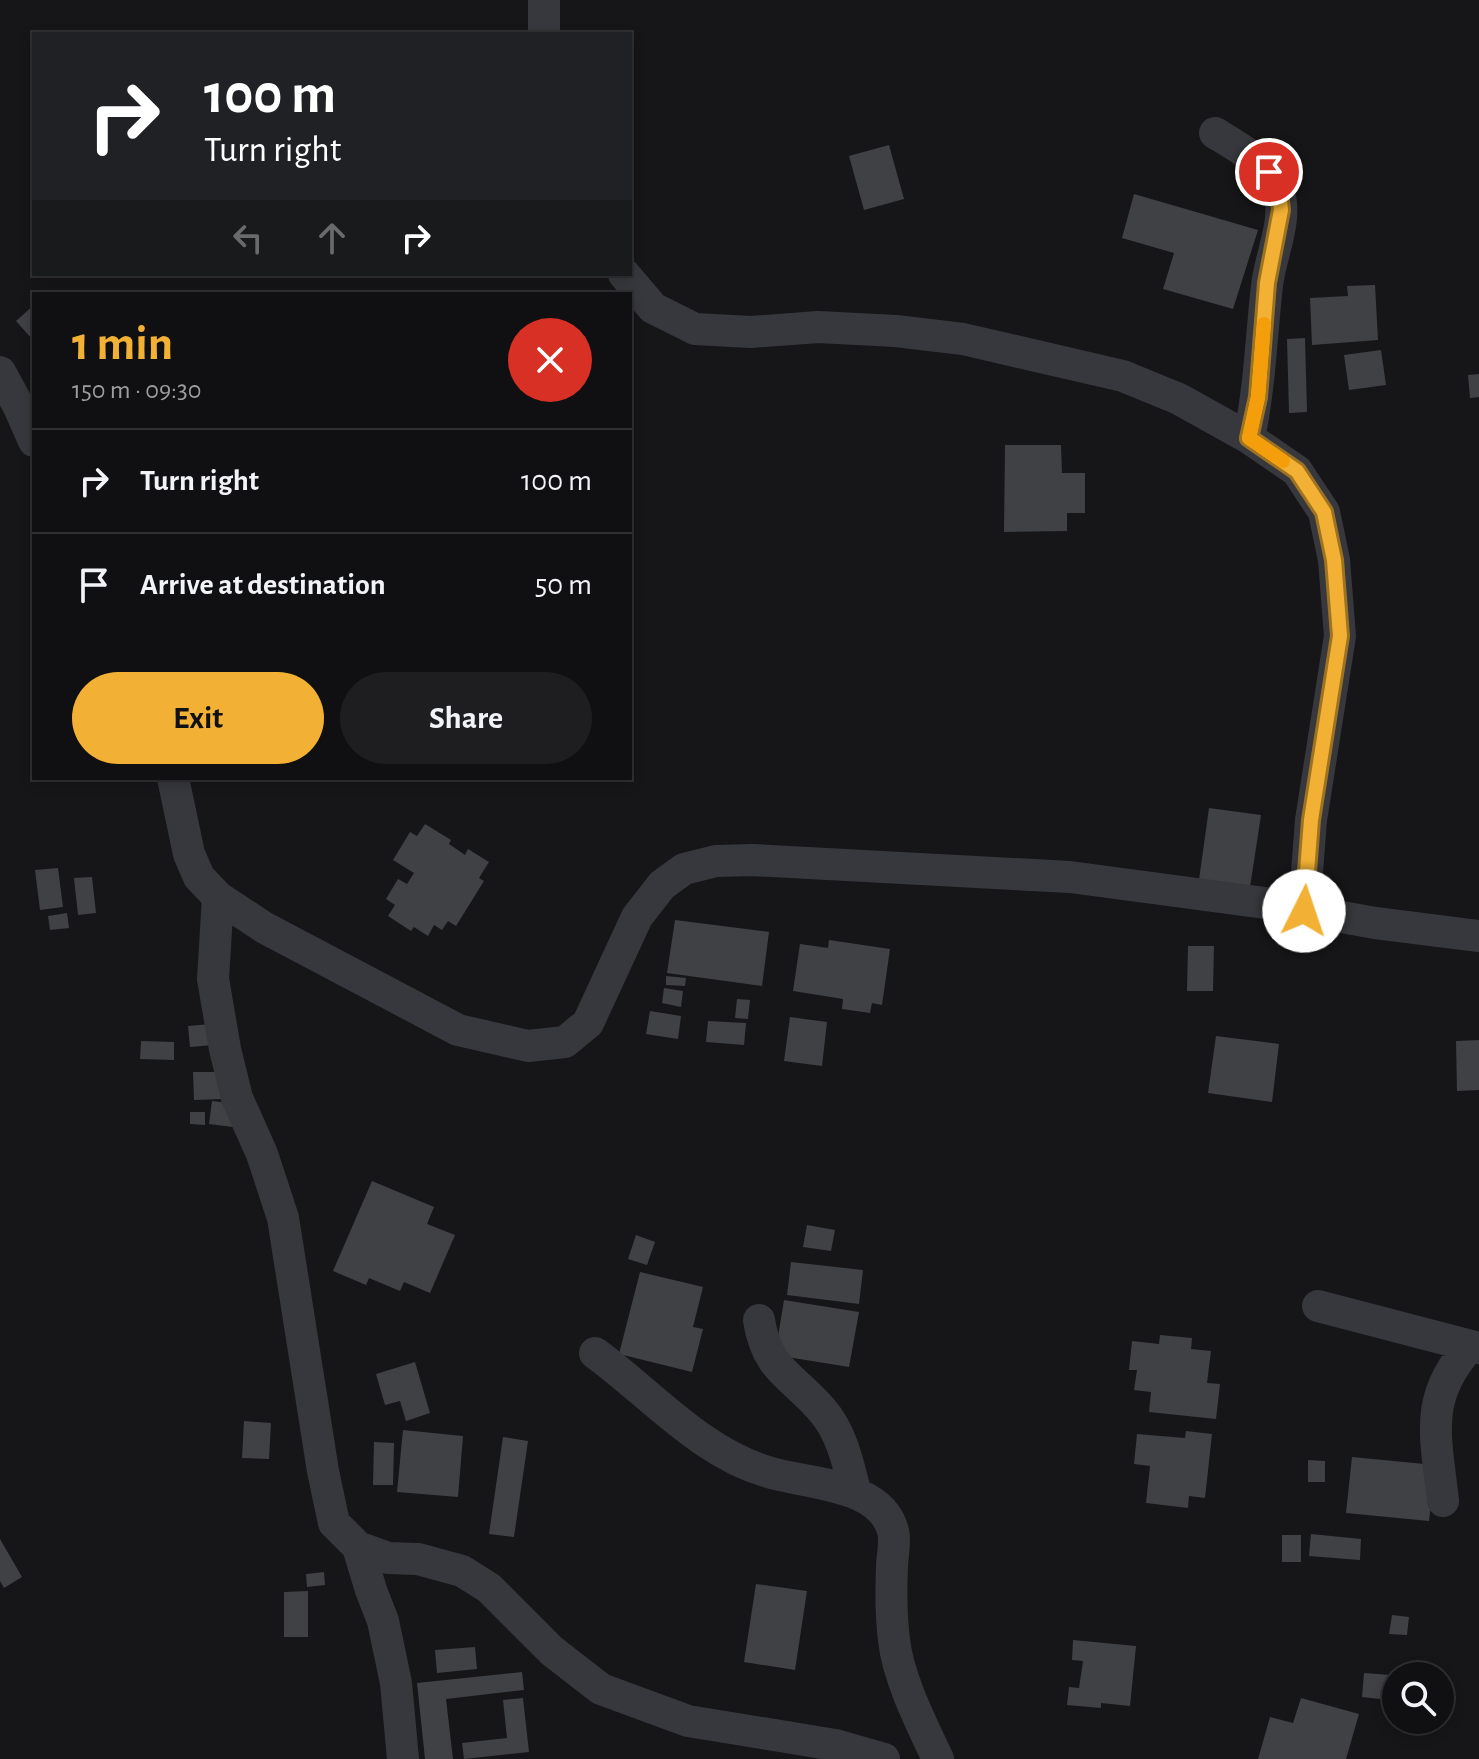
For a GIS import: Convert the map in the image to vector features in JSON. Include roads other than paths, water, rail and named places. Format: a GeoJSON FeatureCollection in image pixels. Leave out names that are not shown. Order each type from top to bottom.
{"type":"FeatureCollection","features":[{"type":"Feature","properties":{"kind":"street"},"geometry":{"type":"LineString","coordinates":[[544,0],[544,32]]}},
{"type":"Feature","properties":{"kind":"street"},"geometry":{"type":"LineString","coordinates":[[1215,133],[1269,172],[1279,191],[1281,210],[1267,283],[1258,397],[1249,438]]}},
{"type":"Feature","properties":{"kind":"street"},"geometry":{"type":"LineString","coordinates":[[626,276],[653,308],[695,329],[751,332],[818,327],[896,331],[963,339],[1123,376],[1179,399],[1249,438],[1297,471],[1324,512],[1334,560],[1340,636],[1311,820],[1304,911]]}},
{"type":"Feature","properties":{"kind":"street"},"geometry":{"type":"LineString","coordinates":[[0,372],[32,437]]}},
{"type":"Feature","properties":{"kind":"street"},"geometry":{"type":"LineString","coordinates":[[173,780],[189,854],[199,877],[218,897],[265,928],[335,967],[458,1030],[528,1046],[565,1042],[588,1023],[637,917],[662,885],[684,869],[716,861],[752,860],[1070,877],[1479,936]]}},
{"type":"Feature","properties":{"kind":"street"},"geometry":{"type":"LineString","coordinates":[[218,897],[213,979],[225,1049],[237,1098],[262,1154],[283,1218],[334,1523],[358,1547],[388,1558],[418,1559],[462,1571],[489,1588],[552,1651],[601,1689],[688,1721],[835,1745],[884,1759]]}},
{"type":"Feature","properties":{"kind":"street"},"geometry":{"type":"LineString","coordinates":[[1318,1306],[1475,1347]]}},
{"type":"Feature","properties":{"kind":"street"},"geometry":{"type":"LineString","coordinates":[[759,1320],[762,1343],[773,1363],[822,1410],[836,1431],[855,1491]]}},
{"type":"Feature","properties":{"kind":"street"},"geometry":{"type":"LineString","coordinates":[[1443,1501],[1436,1425],[1440,1391],[1451,1367],[1475,1347]]}},
{"type":"Feature","properties":{"kind":"street"},"geometry":{"type":"LineString","coordinates":[[595,1353],[632,1380],[672,1417],[729,1458],[769,1473],[855,1491],[882,1511],[893,1531],[891,1587],[894,1642],[915,1710],[938,1759]]}},
{"type":"Feature","properties":{"kind":"street"},"geometry":{"type":"LineString","coordinates":[[358,1547],[383,1621],[396,1683],[403,1759]]}}]}
